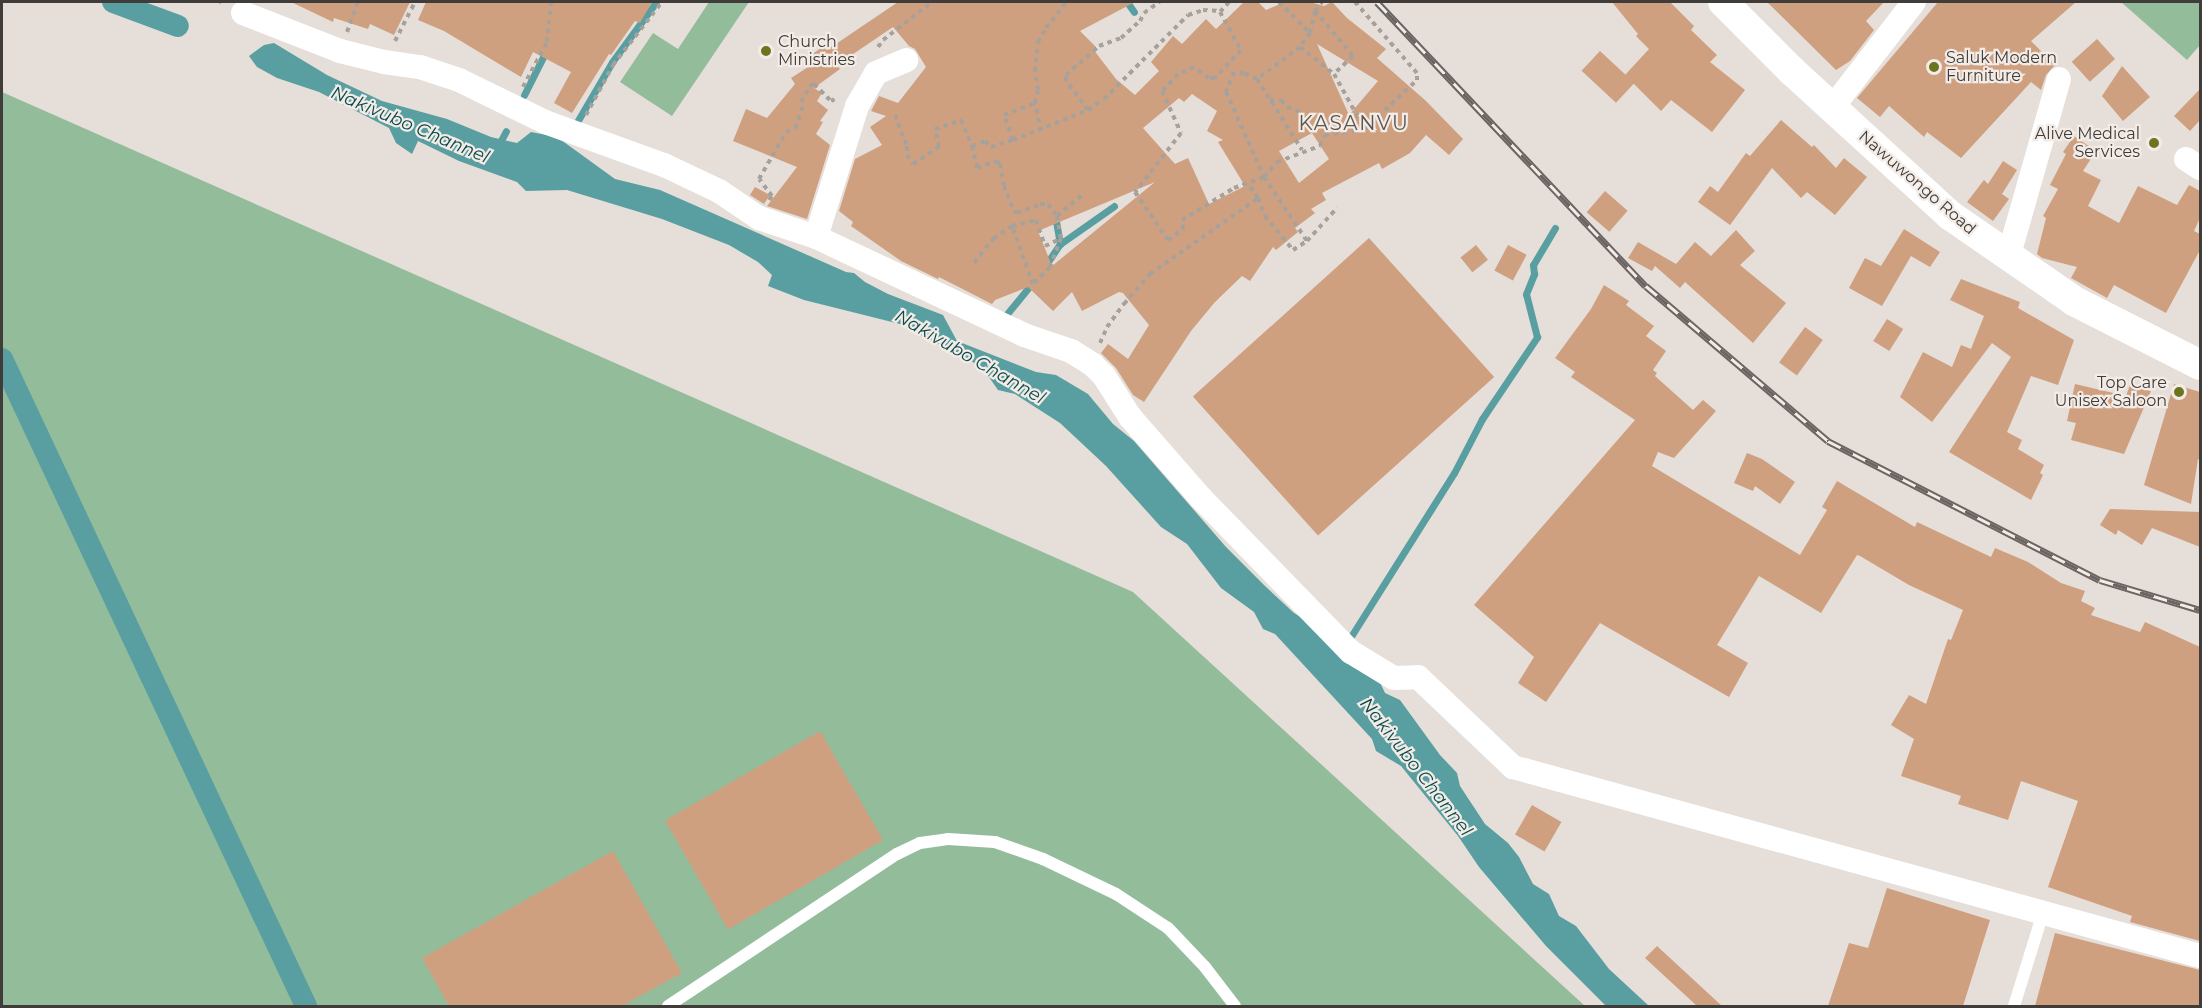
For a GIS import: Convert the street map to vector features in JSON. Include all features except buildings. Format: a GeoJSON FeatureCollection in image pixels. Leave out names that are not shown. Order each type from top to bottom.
{"type":"FeatureCollection","features":[{"type":"Feature","properties":{"kind":"street","name":"Nawuwongo Road"},"geometry":{"type":"LineString","coordinates":[[1723,2],[1832,108],[1951,216],[2008,258],[2074,301],[2200,365]]}},
{"type":"Feature","properties":{"kind":"street"},"geometry":{"type":"LineString","coordinates":[[1832,108],[1914,2]]}},
{"type":"Feature","properties":{"kind":"street"},"geometry":{"type":"LineString","coordinates":[[243,13],[340,51],[384,62],[420,67],[459,80],[576,133],[664,165],[719,191],[759,218],[816,237],[1024,334],[1071,351],[1092,364],[1104,375],[1130,417],[1201,498],[1351,652],[1394,678],[1418,677],[1513,767],[2200,956]]}},
{"type":"Feature","properties":{"kind":"street"},"geometry":{"type":"LineString","coordinates":[[816,237],[857,106],[876,73],[906,60]]}},
{"type":"Feature","properties":{"kind":"street"},"geometry":{"type":"LineString","coordinates":[[2008,258],[2059,79]]}},
{"type":"Feature","properties":{"kind":"lane"},"geometry":{"type":"LineString","coordinates":[[668,1006],[897,854],[920,843],[948,839],[995,842],[1043,859],[1116,894],[1168,928],[1205,967],[1236,1006]]}},
{"type":"Feature","properties":{"kind":"lane"},"geometry":{"type":"LineString","coordinates":[[2014,1006],[2043,913]]}},
{"type":"Feature","properties":{"kind":"path"},"geometry":{"type":"LineString","coordinates":[[340,51],[358,2]]}},
{"type":"Feature","properties":{"kind":"path"},"geometry":{"type":"LineString","coordinates":[[384,62],[415,2]]}},
{"type":"Feature","properties":{"kind":"path"},"geometry":{"type":"LineString","coordinates":[[513,106],[547,42],[551,2]]}},
{"type":"Feature","properties":{"kind":"path"},"geometry":{"type":"LineString","coordinates":[[576,133],[613,65],[662,2]]}},
{"type":"Feature","properties":{"kind":"path"},"geometry":{"type":"LineString","coordinates":[[876,49],[883,40],[932,2]]}},
{"type":"Feature","properties":{"kind":"path"},"geometry":{"type":"LineString","coordinates":[[1041,131],[1035,104],[1038,90],[1035,71],[1038,42],[1066,2]]}},
{"type":"Feature","properties":{"kind":"path"},"geometry":{"type":"LineString","coordinates":[[1088,110],[1066,81],[1066,75],[1099,46],[1121,38],[1140,21],[1144,13],[1160,2]]}},
{"type":"Feature","properties":{"kind":"path"},"geometry":{"type":"LineString","coordinates":[[972,146],[985,141],[991,147],[1041,131],[1088,110],[1118,87],[1188,15],[1203,10],[1220,12],[1231,2]]}},
{"type":"Feature","properties":{"kind":"path"},"geometry":{"type":"LineString","coordinates":[[1279,2],[1310,33]]}},
{"type":"Feature","properties":{"kind":"path"},"geometry":{"type":"LineString","coordinates":[[1257,79],[1300,47],[1310,33],[1315,11],[1322,2]]}},
{"type":"Feature","properties":{"kind":"path"},"geometry":{"type":"LineString","coordinates":[[1220,12],[1241,50],[1215,78],[1209,78],[1194,67],[1178,74],[1162,91],[1181,133],[1134,194],[1168,240],[1183,229],[1182,220],[1248,183],[1264,177],[1277,162],[1302,150],[1320,146],[1324,135],[1364,128],[1417,80],[1418,76],[1355,2]]}},
{"type":"Feature","properties":{"kind":"path"},"geometry":{"type":"LineString","coordinates":[[1315,11],[1353,56],[1334,74]]}},
{"type":"Feature","properties":{"kind":"path"},"geometry":{"type":"LineString","coordinates":[[1300,47],[1334,74],[1364,128]]}},
{"type":"Feature","properties":{"kind":"path"},"geometry":{"type":"LineString","coordinates":[[1302,150],[1257,79],[1244,73],[1234,72],[1226,92],[1264,177],[1307,241]]}},
{"type":"Feature","properties":{"kind":"path"},"geometry":{"type":"LineString","coordinates":[[759,179],[786,132],[795,128],[802,111],[801,102],[811,85],[814,84],[832,101],[841,93]]}},
{"type":"Feature","properties":{"kind":"path"},"geometry":{"type":"LineString","coordinates":[[1270,100],[1281,99],[1287,107],[1300,112]]}},
{"type":"Feature","properties":{"kind":"path"},"geometry":{"type":"LineString","coordinates":[[1013,140],[1004,115],[1035,104]]}},
{"type":"Feature","properties":{"kind":"path"},"geometry":{"type":"LineString","coordinates":[[895,115],[907,146],[907,154],[913,164],[939,147],[935,129],[961,120],[972,146],[977,168],[996,161],[1000,164],[1004,186],[1014,212],[1017,213],[1046,202],[1057,216],[1060,238],[1050,267],[1033,284],[1012,226]]}},
{"type":"Feature","properties":{"kind":"path"},"geometry":{"type":"LineString","coordinates":[[1248,183],[1258,198],[1264,216],[1293,250],[1307,241],[1337,208]]}},
{"type":"Feature","properties":{"kind":"path"},"geometry":{"type":"LineString","coordinates":[[1057,216],[1083,194]]}},
{"type":"Feature","properties":{"kind":"path"},"geometry":{"type":"LineString","coordinates":[[1098,346],[1107,327],[1150,274],[1258,198]]}},
{"type":"Feature","properties":{"kind":"path"},"geometry":{"type":"LineString","coordinates":[[973,264],[994,238],[1012,226],[1036,220],[1045,246],[1060,238]]}},
{"type":"Feature","properties":{"kind":"green space"},"geometry":{"type":"Polygon","coordinates":[[[709,2],[749,2],[672,116],[620,82],[653,33],[678,49],[709,2]]]}},
{"type":"Feature","properties":{"kind":"green space"},"geometry":{"type":"Polygon","coordinates":[[[2121,2],[2200,2],[2200,45],[2187,60],[2121,2]]]}},
{"type":"Feature","properties":{"kind":"green space"},"geometry":{"type":"Polygon","coordinates":[[[2,92],[1133,592],[1585,1006],[2,1006],[2,92]]]}},
{"type":"Feature","properties":{"kind":"water"},"geometry":{"type":"Polygon","coordinates":[[[274,43],[327,75],[382,101],[447,119],[491,137],[517,143],[531,132],[557,137],[615,179],[660,190],[846,272],[854,273],[865,282],[888,294],[943,315],[957,341],[1036,372],[1056,375],[1088,394],[1113,424],[1134,441],[1226,547],[1265,586],[1294,613],[1329,634],[1376,674],[1385,693],[1400,700],[1440,755],[1457,773],[1460,786],[1485,824],[1508,843],[1519,857],[1533,884],[1549,894],[1559,916],[1576,926],[1609,969],[1649,1006],[1606,1006],[1546,946],[1479,867],[1458,836],[1401,766],[1376,751],[1372,739],[1275,634],[1263,629],[1254,612],[1221,588],[1187,544],[1161,527],[1106,466],[1060,423],[1015,394],[998,390],[982,367],[900,324],[804,300],[768,286],[772,275],[758,262],[729,245],[662,219],[567,190],[526,191],[517,182],[459,161],[418,141],[412,154],[396,143],[389,128],[319,92],[277,78],[257,67],[249,56],[264,45],[274,43]]]}},
{"type":"Feature","properties":{"kind":"waterway","name":"Nakivubo Channel"},"geometry":{"type":"LineString","coordinates":[[113,2],[178,26]]}},
{"type":"Feature","properties":{"kind":"waterway"},"geometry":{"type":"LineString","coordinates":[[577,122],[612,62],[656,2]]}},
{"type":"Feature","properties":{"kind":"waterway"},"geometry":{"type":"LineString","coordinates":[[1127,2],[1134,12]]}},
{"type":"Feature","properties":{"kind":"waterway"},"geometry":{"type":"LineString","coordinates":[[524,95],[547,49]]}},
{"type":"Feature","properties":{"kind":"waterway"},"geometry":{"type":"LineString","coordinates":[[497,148],[506,131]]}},
{"type":"Feature","properties":{"kind":"waterway"},"geometry":{"type":"LineString","coordinates":[[1060,244],[1114,206]]}},
{"type":"Feature","properties":{"kind":"waterway"},"geometry":{"type":"LineString","coordinates":[[1045,266],[1060,244],[1055,216]]}},
{"type":"Feature","properties":{"kind":"waterway"},"geometry":{"type":"LineString","coordinates":[[1350,638],[1454,473],[1482,419],[1537,337],[1526,294],[1534,274],[1533,265],[1555,228]]}},
{"type":"Feature","properties":{"kind":"waterway"},"geometry":{"type":"LineString","coordinates":[[1002,320],[1033,282]]}},
{"type":"Feature","properties":{"kind":"waterway"},"geometry":{"type":"LineString","coordinates":[[2,359],[306,1006]]}},
{"type":"Feature","properties":{"kind":"railway"},"geometry":{"type":"LineString","coordinates":[[1377,2],[1646,286],[1828,441],[2100,580],[2200,610]]}},
{"type":"Feature","properties":{"kind":"place","name":"Church Ministries"},"geometry":{"type":"Point","coordinates":[766,51]}},
{"type":"Feature","properties":{"kind":"place","name":"Saluk Modern Furniture"},"geometry":{"type":"Point","coordinates":[1934,67]}},
{"type":"Feature","properties":{"kind":"place","name":"Alive Medical Services"},"geometry":{"type":"Point","coordinates":[2154,143]}},
{"type":"Feature","properties":{"kind":"place","name":"Top Care Unisex Saloon"},"geometry":{"type":"Point","coordinates":[2179,392]}},
{"type":"Feature","properties":{"kind":"district","name":"KASANVU"},"geometry":{"type":"Point","coordinates":[1354,123]}}]}
